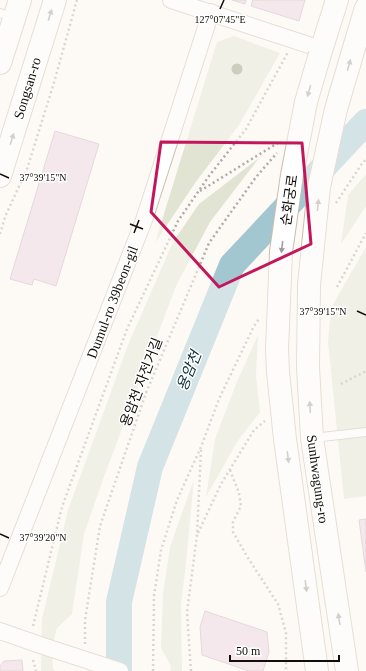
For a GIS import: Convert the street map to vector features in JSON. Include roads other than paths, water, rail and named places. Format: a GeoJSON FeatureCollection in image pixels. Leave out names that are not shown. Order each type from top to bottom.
{"type":"FeatureCollection","features":[{"type":"Feature","properties":{"kind":"street","name":"Songsan-ro"},"geometry":{"type":"LineString","coordinates":[[0,176],[55,0]]}},
{"type":"Feature","properties":{"kind":"street"},"geometry":{"type":"LineString","coordinates":[[171,0],[211,12],[321,51],[337,0]]}},
{"type":"Feature","properties":{"kind":"street"},"geometry":{"type":"LineString","coordinates":[[0,63],[11,10]]}},
{"type":"Feature","properties":{"kind":"street","name":"Dumul-ro 39beon-gil"},"geometry":{"type":"LineString","coordinates":[[0,588],[144,220],[211,12]]}},
{"type":"Feature","properties":{"kind":"street","name":"순화궁로"},"geometry":{"type":"LineString","coordinates":[[309,285],[319,187],[336,108],[364,15]]}},
{"type":"Feature","properties":{"kind":"street","name":"순화궁로"},"geometry":{"type":"LineString","coordinates":[[277,349],[281,252],[292,175],[306,102],[321,51]]}},
{"type":"Feature","properties":{"kind":"street","name":"Sunhwagung-ro"},"geometry":{"type":"LineString","coordinates":[[309,285],[308,367],[312,438],[347,671]]}},
{"type":"Feature","properties":{"kind":"street","name":"Sunhwagung-ro"},"geometry":{"type":"LineString","coordinates":[[277,349],[285,438],[318,671]]}},
{"type":"Feature","properties":{"kind":"street"},"geometry":{"type":"LineString","coordinates":[[0,631],[120,671]]}},
{"type":"Feature","properties":{"kind":"lane"},"geometry":{"type":"LineString","coordinates":[[312,438],[366,432]]}},
{"type":"Feature","properties":{"kind":"waterway","name":"용암천"},"geometry":{"type":"LineString","coordinates":[[119,671],[119,602],[150,467],[232,265],[366,122]]}}]}
